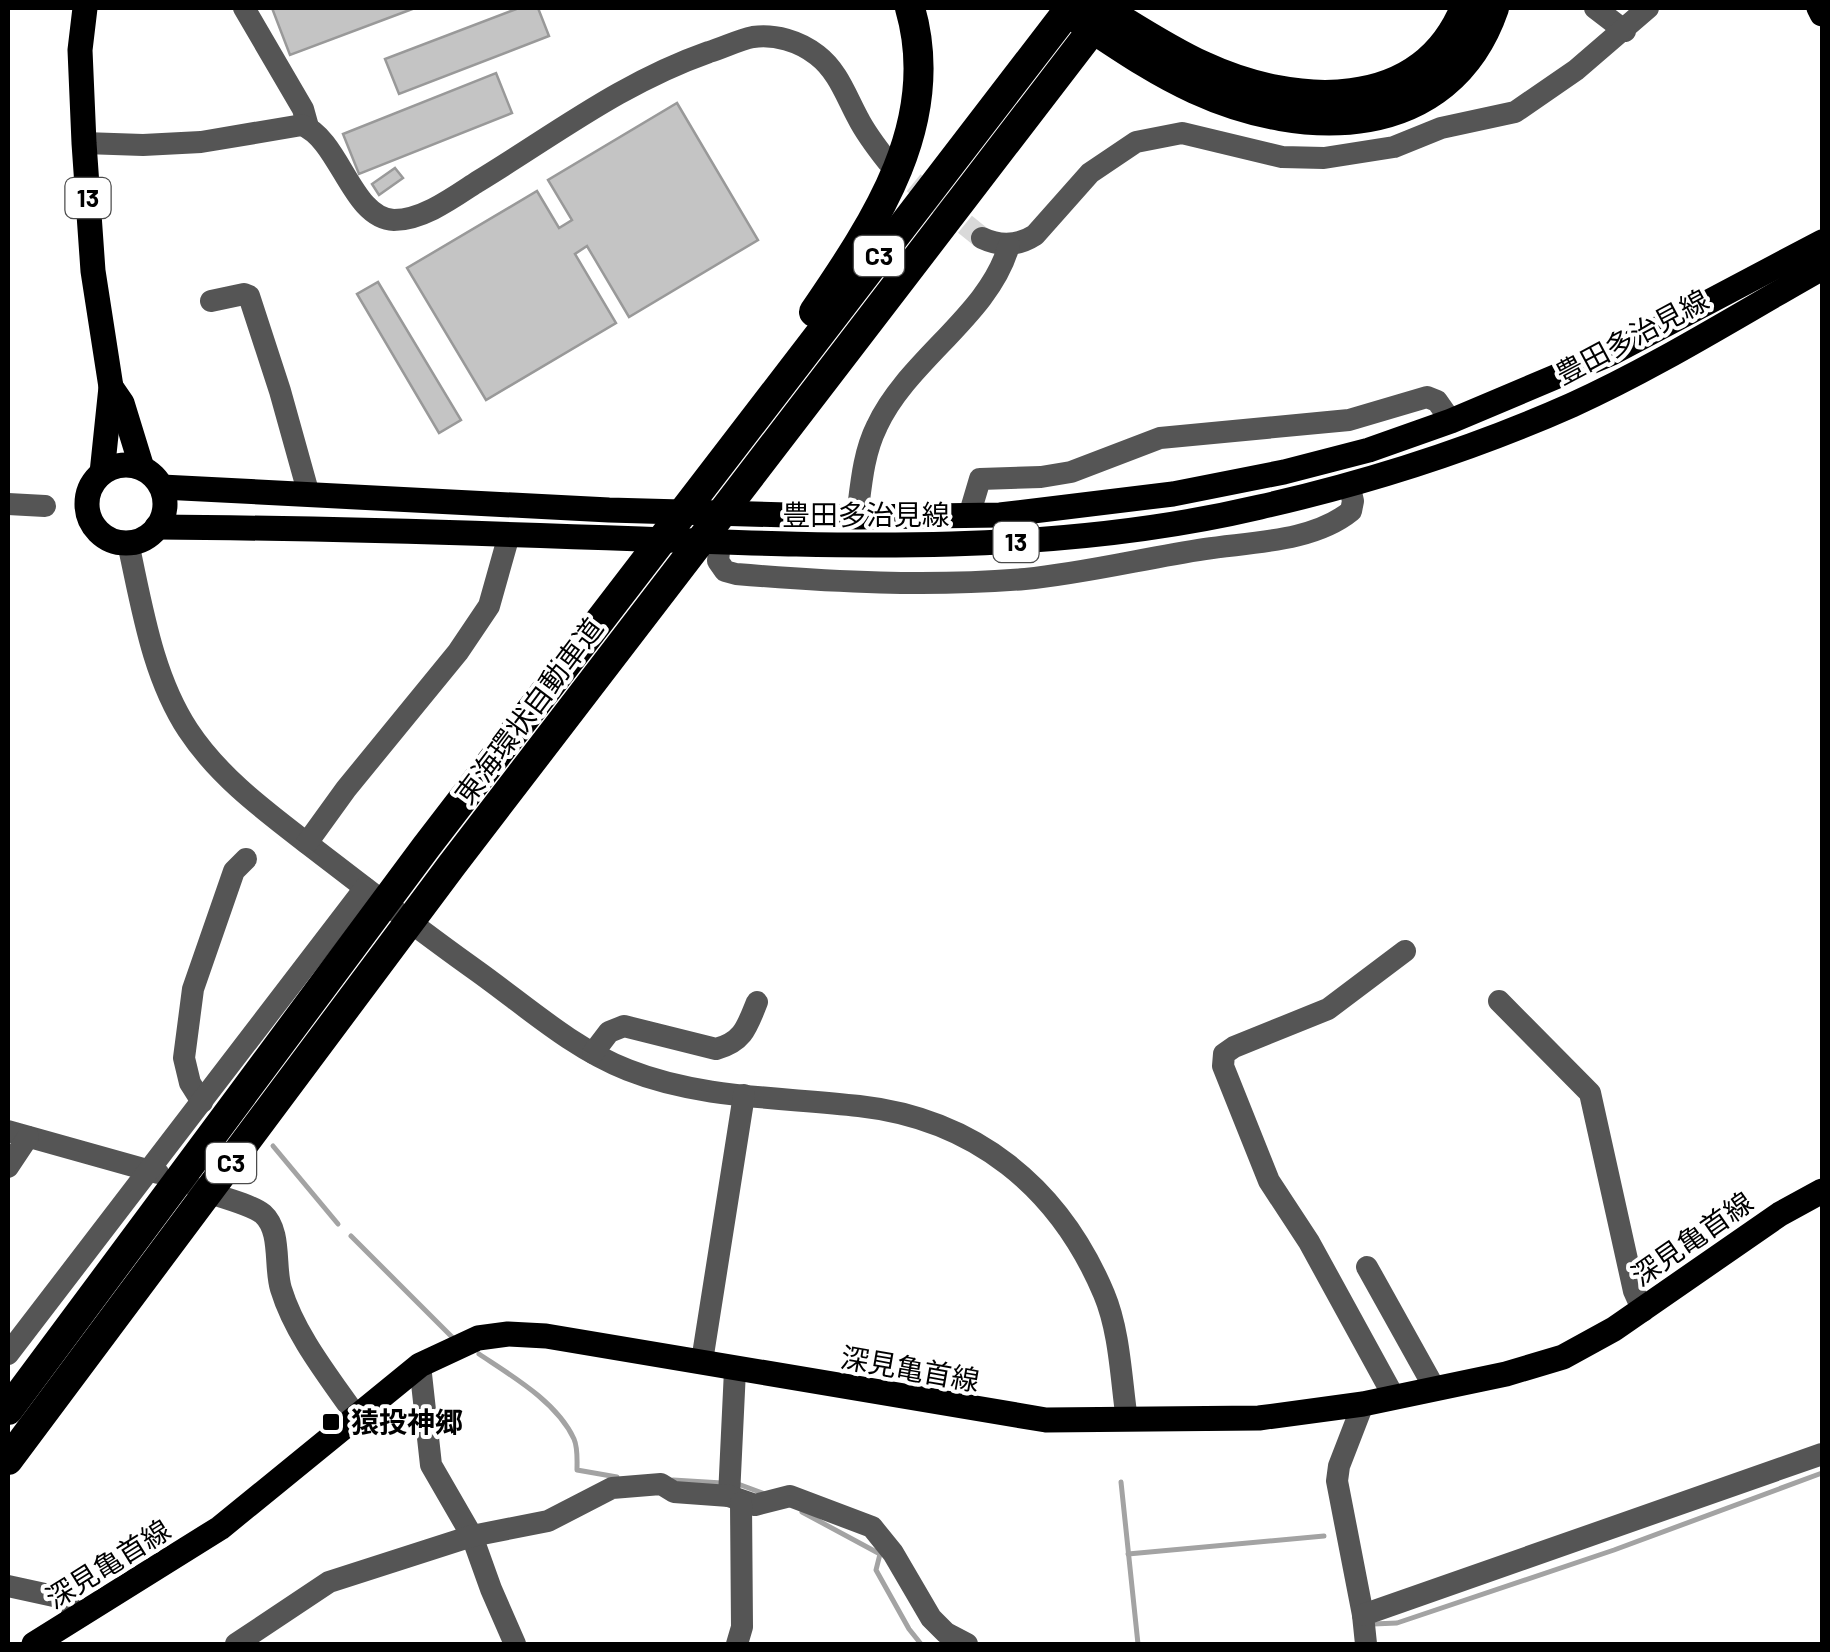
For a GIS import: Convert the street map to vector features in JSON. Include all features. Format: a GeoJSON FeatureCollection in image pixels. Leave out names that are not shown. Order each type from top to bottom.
{"type":"FeatureCollection","features":[{"type":"Feature","properties":{"kind":"highway"},"geometry":{"type":"LineString","coordinates":[[699,484],[890,189],[918,106],[919,50],[910,8]]}},
{"type":"Feature","properties":{"kind":"highway"},"geometry":{"type":"LineString","coordinates":[[1106,8],[1206,68],[1267,88],[1324,95],[1364,92],[1399,80],[1437,52],[1465,8]]}},
{"type":"Feature","properties":{"kind":"highway","name":"東海環状自動車道"},"geometry":{"type":"LineString","coordinates":[[8,1460],[678,570],[900,281],[1087,49],[1106,8]]}},
{"type":"Feature","properties":{"kind":"highway"},"geometry":{"type":"LineString","coordinates":[[1087,49],[1129,8]]}},
{"type":"Feature","properties":{"kind":"highway"},"geometry":{"type":"LineString","coordinates":[[1062,14],[1196,90],[1257,111],[1341,122],[1391,112],[1439,86],[1474,48],[1494,8]]}},
{"type":"Feature","properties":{"kind":"highway","name":"C3"},"geometry":{"type":"LineString","coordinates":[[699,484],[1062,14]]}},
{"type":"Feature","properties":{"kind":"highway","name":"東海環状自動車道"},"geometry":{"type":"LineString","coordinates":[[8,1410],[426,847],[635,575],[699,484]]}},
{"type":"Feature","properties":{"kind":"main road","name":"13"},"geometry":{"type":"LineString","coordinates":[[85,8],[80,50],[84,143],[94,271],[111,387],[102,473],[90,489],[88,515],[103,536],[128,543]]}},
{"type":"Feature","properties":{"kind":"main road","name":"豊田多治見線"},"geometry":{"type":"LineString","coordinates":[[162,487],[726,515],[969,516],[1081,507],[1228,485],[1369,450],[1451,421],[1612,353],[1822,242]]}},
{"type":"Feature","properties":{"kind":"main road","name":"豊田多治見線"},"geometry":{"type":"LineString","coordinates":[[156,527],[318,528],[911,546],[1014,542],[1136,530],[1200,520],[1349,484],[1467,445],[1576,403],[1822,268]]}},
{"type":"Feature","properties":{"kind":"main road","name":"13"},"geometry":{"type":"LineString","coordinates":[[111,387],[122,403],[142,468],[162,487]]}},
{"type":"Feature","properties":{"kind":"main road"},"geometry":{"type":"LineString","coordinates":[[102,473],[120,466],[142,468]]}},
{"type":"Feature","properties":{"kind":"main road"},"geometry":{"type":"LineString","coordinates":[[128,543],[150,535],[164,515],[162,487]]}},
{"type":"Feature","properties":{"kind":"main road","name":"深見亀首線"},"geometry":{"type":"LineString","coordinates":[[34,1644],[220,1528],[420,1365],[478,1338],[508,1334],[546,1336],[1046,1420],[1260,1418],[1363,1404],[1563,1357],[1642,1310],[1752,1233],[1822,1190]]}},
{"type":"Feature","properties":{"kind":"street"},"geometry":{"type":"LineString","coordinates":[[244,8],[303,109],[308,128]]}},
{"type":"Feature","properties":{"kind":"street"},"geometry":{"type":"LineString","coordinates":[[1595,8],[1624,31]]}},
{"type":"Feature","properties":{"kind":"street"},"geometry":{"type":"LineString","coordinates":[[982,238],[993,244],[1009,245],[1035,235],[1090,173],[1136,142],[1182,134],[1282,158],[1348,156],[1394,148],[1441,128],[1515,112],[1576,70],[1648,8]]}},
{"type":"Feature","properties":{"kind":"street"},"geometry":{"type":"LineString","coordinates":[[84,143],[143,146],[201,142],[296,124],[322,139],[358,194],[381,217],[407,218],[450,199],[607,98],[698,56],[752,38],[786,38],[814,52],[830,66],[866,132],[888,162]]}},
{"type":"Feature","properties":{"kind":"street"},"geometry":{"type":"LineString","coordinates":[[857,517],[863,470],[878,423],[899,390],[1002,272],[1009,245]]}},
{"type":"Feature","properties":{"kind":"street"},"geometry":{"type":"LineString","coordinates":[[211,301],[249,296],[309,495]]}},
{"type":"Feature","properties":{"kind":"street"},"geometry":{"type":"LineString","coordinates":[[969,516],[980,479],[1070,472],[1160,438],[1349,420],[1427,397],[1437,401],[1451,421]]}},
{"type":"Feature","properties":{"kind":"street"},"geometry":{"type":"LineString","coordinates":[[720,542],[718,561],[725,571],[736,574],[839,583],[940,584],[1027,579],[1259,543],[1300,532],[1351,511],[1349,484]]}},
{"type":"Feature","properties":{"kind":"street"},"geometry":{"type":"LineString","coordinates":[[8,504],[44,506]]}},
{"type":"Feature","properties":{"kind":"street"},"geometry":{"type":"LineString","coordinates":[[306,843],[458,652],[489,606],[508,535]]}},
{"type":"Feature","properties":{"kind":"street"},"geometry":{"type":"LineString","coordinates":[[128,543],[160,672],[186,728],[223,774],[364,888],[548,1025],[593,1054],[669,1084],[864,1106],[922,1118],[970,1138],[1006,1160],[1072,1232],[1105,1296],[1126,1420]]}},
{"type":"Feature","properties":{"kind":"street"},"geometry":{"type":"LineString","coordinates":[[202,1102],[190,1083],[184,1058],[193,989],[234,870],[246,858]]}},
{"type":"Feature","properties":{"kind":"street"},"geometry":{"type":"LineString","coordinates":[[8,1354],[364,888]]}},
{"type":"Feature","properties":{"kind":"street"},"geometry":{"type":"LineString","coordinates":[[1394,1397],[1309,1242],[1269,1181],[1223,1066],[1224,1054],[1234,1047],[1328,1009],[1405,951]]}},
{"type":"Feature","properties":{"kind":"street"},"geometry":{"type":"LineString","coordinates":[[1500,1001],[1590,1093],[1634,1291],[1642,1310]]}},
{"type":"Feature","properties":{"kind":"street"},"geometry":{"type":"LineString","coordinates":[[593,1054],[609,1032],[624,1026],[716,1049],[728,1046],[742,1038],[757,1002]]}},
{"type":"Feature","properties":{"kind":"street"},"geometry":{"type":"LineString","coordinates":[[702,1361],[744,1095]]}},
{"type":"Feature","properties":{"kind":"street"},"geometry":{"type":"LineString","coordinates":[[8,1167],[18,1134],[148,1170],[262,1214],[272,1230],[281,1288],[294,1318],[356,1416]]}},
{"type":"Feature","properties":{"kind":"street"},"geometry":{"type":"LineString","coordinates":[[1367,1266],[1435,1389]]}},
{"type":"Feature","properties":{"kind":"street"},"geometry":{"type":"LineString","coordinates":[[420,1365],[431,1464],[472,1536],[490,1590],[516,1644]]}},
{"type":"Feature","properties":{"kind":"street"},"geometry":{"type":"LineString","coordinates":[[735,1370],[742,1628],[737,1644]]}},
{"type":"Feature","properties":{"kind":"street"},"geometry":{"type":"LineString","coordinates":[[1363,1404],[1339,1466],[1337,1482],[1364,1615],[1366,1644]]}},
{"type":"Feature","properties":{"kind":"street"},"geometry":{"type":"LineString","coordinates":[[1364,1615],[1822,1454]]}},
{"type":"Feature","properties":{"kind":"street"},"geometry":{"type":"LineString","coordinates":[[236,1644],[329,1582],[472,1536],[548,1521],[612,1488],[661,1484],[674,1492],[790,1496],[872,1528],[892,1553],[931,1618],[946,1633],[967,1644]]}},
{"type":"Feature","properties":{"kind":"street"},"geometry":{"type":"LineString","coordinates":[[8,1586],[63,1598],[79,1617]]}},
{"type":"Feature","properties":{"kind":"building"},"geometry":{"type":"Polygon","coordinates":[[[272,8],[415,8],[290,55],[272,8]]]}},
{"type":"Feature","properties":{"kind":"building"},"geometry":{"type":"Polygon","coordinates":[[[519,8],[538,8],[549,36],[399,94],[385,59],[519,8]]]}},
{"type":"Feature","properties":{"kind":"building"},"geometry":{"type":"Polygon","coordinates":[[[496,73],[512,113],[359,174],[343,134],[496,73]]]}},
{"type":"Feature","properties":{"kind":"building"},"geometry":{"type":"Polygon","coordinates":[[[677,103],[758,240],[629,317],[587,246],[575,254],[616,323],[486,400],[407,268],[537,191],[559,228],[572,220],[548,180],[677,103]]]}},
{"type":"Feature","properties":{"kind":"building"},"geometry":{"type":"Polygon","coordinates":[[[395,168],[403,178],[379,195],[372,184],[395,168]]]}},
{"type":"Feature","properties":{"kind":"building"},"geometry":{"type":"Polygon","coordinates":[[[378,282],[461,420],[439,433],[357,294],[378,282]]]}},
{"type":"Feature","properties":{"kind":"waterway"},"geometry":{"type":"LineString","coordinates":[[273,1146],[338,1224]]}},
{"type":"Feature","properties":{"kind":"waterway"},"geometry":{"type":"LineString","coordinates":[[351,1236],[452,1337]]}},
{"type":"Feature","properties":{"kind":"waterway"},"geometry":{"type":"LineString","coordinates":[[479,1354],[557,1413],[575,1443],[577,1470],[617,1477]]}},
{"type":"Feature","properties":{"kind":"waterway"},"geometry":{"type":"LineString","coordinates":[[1373,1624],[1397,1623],[1614,1550],[1822,1473]]}},
{"type":"Feature","properties":{"kind":"waterway"},"geometry":{"type":"LineString","coordinates":[[673,1480],[722,1483]]}},
{"type":"Feature","properties":{"kind":"waterway"},"geometry":{"type":"LineString","coordinates":[[1121,1482],[1138,1644]]}},
{"type":"Feature","properties":{"kind":"waterway"},"geometry":{"type":"LineString","coordinates":[[738,1484],[765,1494]]}},
{"type":"Feature","properties":{"kind":"waterway"},"geometry":{"type":"LineString","coordinates":[[802,1512],[880,1554],[876,1570],[921,1644]]}},
{"type":"Feature","properties":{"kind":"waterway"},"geometry":{"type":"LineString","coordinates":[[1128,1554],[1324,1536]]}},
{"type":"Feature","properties":{"kind":"tunnel"},"geometry":{"type":"LineString","coordinates":[[888,162],[982,238]]}},
{"type":"Feature","properties":{"kind":"place","name":"猿投神郷"},"geometry":{"type":"Point","coordinates":[331,1422]}}]}
